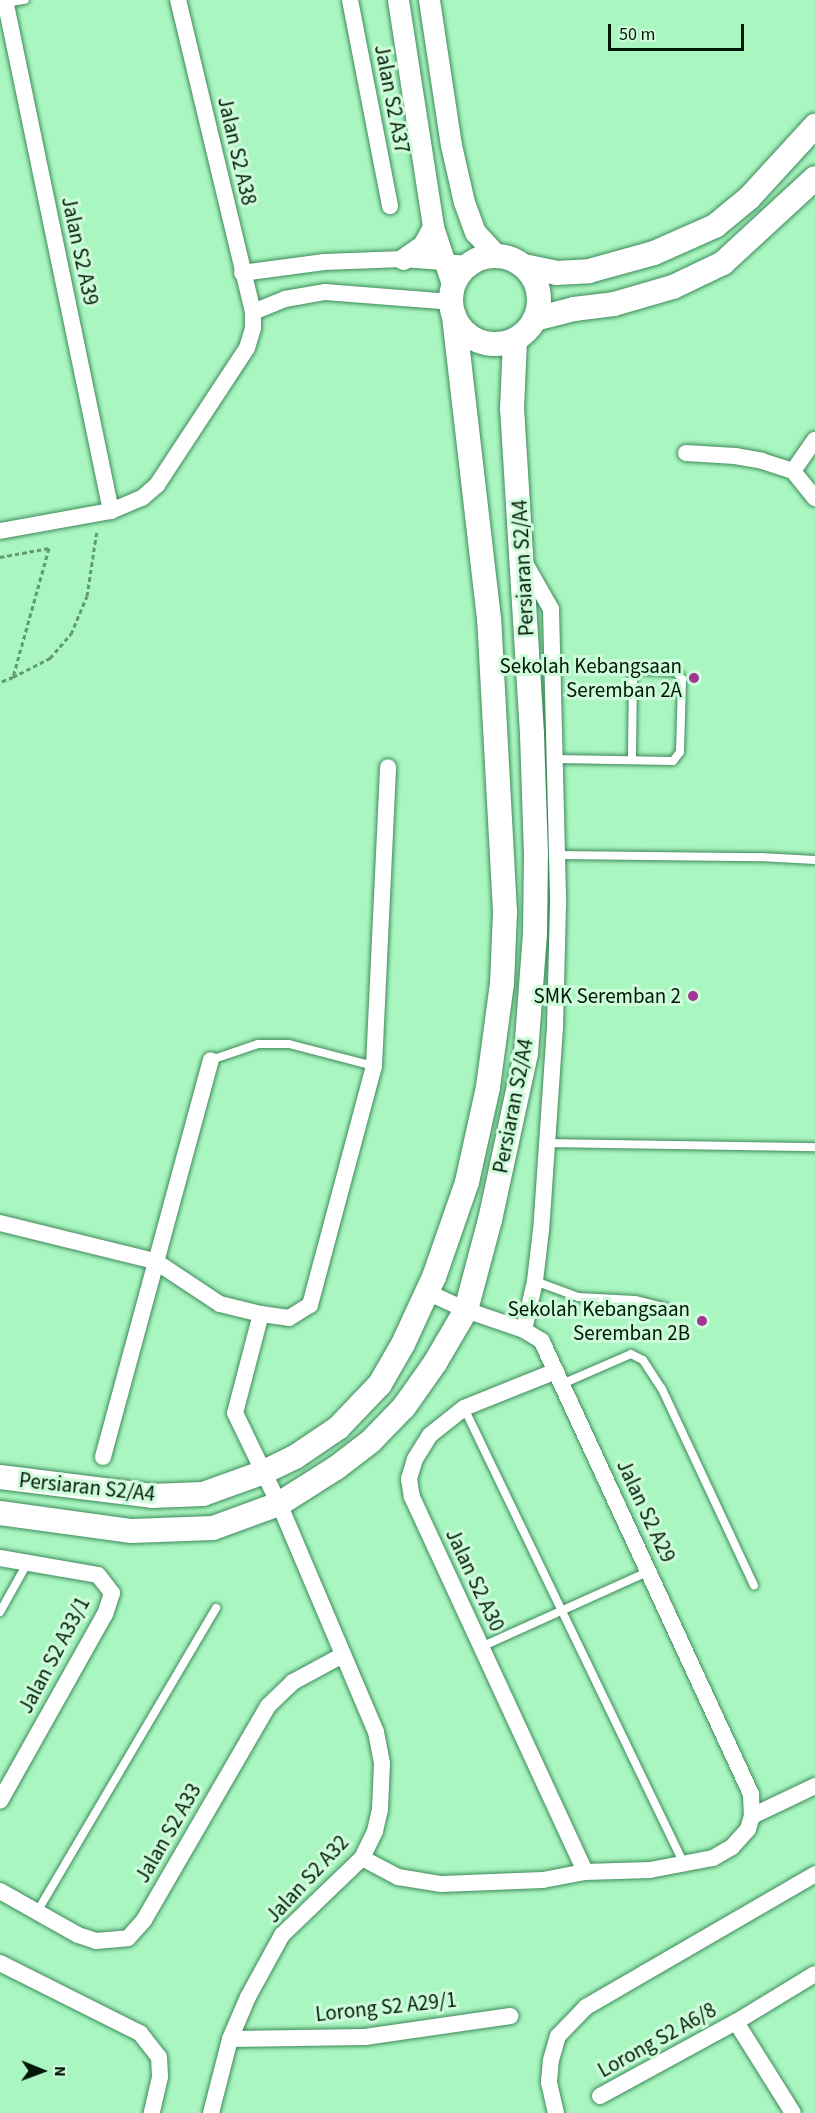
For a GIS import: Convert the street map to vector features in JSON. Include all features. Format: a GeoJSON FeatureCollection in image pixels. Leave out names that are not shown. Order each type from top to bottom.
{"type":"FeatureCollection","features":[{"type":"Feature","properties":{"kind":"main road"},"geometry":{"type":"LineString","coordinates":[[524,266],[533,277],[538,290],[539,305],[535,319],[527,331],[515,340],[501,344],[486,343],[473,338],[462,329],[453,302],[459,274],[470,264],[483,258],[497,256],[511,259],[524,266],[556,273],[589,271],[654,253],[715,226],[749,198],[815,126]]}},
{"type":"Feature","properties":{"kind":"main road"},"geometry":{"type":"LineString","coordinates":[[535,319],[574,309],[614,304],[673,287],[723,263],[815,178]]}},
{"type":"Feature","properties":{"kind":"main road","name":"Persiaran S2/A4"},"geometry":{"type":"LineString","coordinates":[[0,1477],[152,1496],[203,1494],[264,1472],[295,1457],[338,1428],[380,1384],[404,1344],[427,1292],[467,1182],[488,1087],[502,984],[505,912],[489,619],[453,302]]}},
{"type":"Feature","properties":{"kind":"main road","name":"Persiaran S2/A4"},"geometry":{"type":"LineString","coordinates":[[0,1513],[132,1532],[213,1528],[279,1504],[336,1468],[371,1441],[404,1407],[435,1363],[466,1310],[490,1220],[526,1053],[535,934],[547,855],[512,409],[515,340]]}},
{"type":"Feature","properties":{"kind":"street","name":"Jalan S2 A38"},"geometry":{"type":"LineString","coordinates":[[178,0],[253,312]]}},
{"type":"Feature","properties":{"kind":"street","name":"Jalan S2 A37"},"geometry":{"type":"LineString","coordinates":[[350,0],[390,206]]}},
{"type":"Feature","properties":{"kind":"street"},"geometry":{"type":"LineString","coordinates":[[0,531],[105,512],[142,498],[157,485],[246,348],[253,328],[253,312],[285,299],[325,292],[453,302],[433,227],[398,0]]}},
{"type":"Feature","properties":{"kind":"street"},"geometry":{"type":"LineString","coordinates":[[429,0],[451,145],[464,202],[475,232],[497,256]]}},
{"type":"Feature","properties":{"kind":"street","name":"Jalan S2 A39"},"geometry":{"type":"LineString","coordinates":[[3,3],[105,512]]}},
{"type":"Feature","properties":{"kind":"street"},"geometry":{"type":"LineString","coordinates":[[403,259],[423,245],[433,227]]}},
{"type":"Feature","properties":{"kind":"street"},"geometry":{"type":"LineString","coordinates":[[242,273],[324,262],[403,259],[470,264]]}},
{"type":"Feature","properties":{"kind":"street"},"geometry":{"type":"LineString","coordinates":[[793,471],[815,440]]}},
{"type":"Feature","properties":{"kind":"street"},"geometry":{"type":"LineString","coordinates":[[686,453],[735,456],[793,471],[815,498]]}},
{"type":"Feature","properties":{"kind":"street"},"geometry":{"type":"LineString","coordinates":[[522,557],[551,609],[556,759],[547,855],[555,1027],[548,1143],[535,1281],[524,1330]]}},
{"type":"Feature","properties":{"kind":"street"},"geometry":{"type":"LineString","coordinates":[[0,1224],[155,1261],[220,1305],[289,1318],[310,1305],[375,1066],[388,767]]}},
{"type":"Feature","properties":{"kind":"street"},"geometry":{"type":"LineString","coordinates":[[103,1457],[211,1060]]}},
{"type":"Feature","properties":{"kind":"street","name":"Jalan S2 A29"},"geometry":{"type":"LineString","coordinates":[[427,1292],[466,1310],[524,1330],[542,1341],[751,1794],[752,1816]]}},
{"type":"Feature","properties":{"kind":"street","name":"Jalan S2 A32"},"geometry":{"type":"LineString","coordinates":[[210,2113],[230,2040],[248,1997],[282,1935],[362,1858],[375,1831],[380,1809],[382,1763],[376,1732],[279,1504],[235,1413],[261,1314]]}},
{"type":"Feature","properties":{"kind":"street","name":"Jalan S2 A30"},"geometry":{"type":"LineString","coordinates":[[559,1377],[464,1408],[430,1435],[415,1459],[409,1479],[412,1497],[585,1872]]}},
{"type":"Feature","properties":{"kind":"street"},"geometry":{"type":"LineString","coordinates":[[0,1558],[28,1561]]}},
{"type":"Feature","properties":{"kind":"street","name":"Jalan S2 A33/1"},"geometry":{"type":"LineString","coordinates":[[0,1801],[105,1614],[112,1593],[98,1575],[28,1561]]}},
{"type":"Feature","properties":{"kind":"street","name":"Jalan S2 A33"},"geometry":{"type":"LineString","coordinates":[[0,1891],[78,1935],[96,1941],[128,1938],[144,1920],[268,1706],[293,1682],[343,1655]]}},
{"type":"Feature","properties":{"kind":"street"},"geometry":{"type":"LineString","coordinates":[[362,1858],[398,1877],[441,1884],[543,1880],[585,1872],[684,1866],[713,1858],[732,1847],[748,1829],[752,1816],[815,1786]]}},
{"type":"Feature","properties":{"kind":"street"},"geometry":{"type":"LineString","coordinates":[[556,2113],[549,2082],[550,2060],[558,2036],[586,2007],[815,1874]]}},
{"type":"Feature","properties":{"kind":"street"},"geometry":{"type":"LineString","coordinates":[[0,1963],[140,2033],[159,2057],[160,2077],[152,2113]]}},
{"type":"Feature","properties":{"kind":"street","name":"Lorong S2 A6/8"},"geometry":{"type":"LineString","coordinates":[[600,2096],[736,2022],[815,1974]]}},
{"type":"Feature","properties":{"kind":"street","name":"Lorong S2 A29/1"},"geometry":{"type":"LineString","coordinates":[[230,2040],[364,2037],[510,2016]]}},
{"type":"Feature","properties":{"kind":"street"},"geometry":{"type":"LineString","coordinates":[[736,2022],[793,2113]]}},
{"type":"Feature","properties":{"kind":"lane"},"geometry":{"type":"LineString","coordinates":[[3,3],[25,0]]}},
{"type":"Feature","properties":{"kind":"lane"},"geometry":{"type":"LineString","coordinates":[[556,759],[673,761],[678,757],[682,679],[676,672],[639,670],[633,674],[632,760]]}},
{"type":"Feature","properties":{"kind":"lane"},"geometry":{"type":"LineString","coordinates":[[547,855],[760,857],[815,860]]}},
{"type":"Feature","properties":{"kind":"lane"},"geometry":{"type":"LineString","coordinates":[[211,1060],[258,1044],[289,1044],[375,1066]]}},
{"type":"Feature","properties":{"kind":"lane"},"geometry":{"type":"LineString","coordinates":[[548,1143],[815,1147]]}},
{"type":"Feature","properties":{"kind":"lane"},"geometry":{"type":"LineString","coordinates":[[535,1281],[578,1297],[634,1300],[666,1308]]}},
{"type":"Feature","properties":{"kind":"lane"},"geometry":{"type":"LineString","coordinates":[[559,1377],[631,1354],[643,1360],[662,1389],[754,1585]]}},
{"type":"Feature","properties":{"kind":"lane"},"geometry":{"type":"LineString","coordinates":[[464,1408],[684,1866]]}},
{"type":"Feature","properties":{"kind":"lane"},"geometry":{"type":"LineString","coordinates":[[0,1612],[28,1561]]}},
{"type":"Feature","properties":{"kind":"lane"},"geometry":{"type":"LineString","coordinates":[[481,1647],[649,1571]]}},
{"type":"Feature","properties":{"kind":"lane"},"geometry":{"type":"LineString","coordinates":[[37,1912],[216,1608]]}},
{"type":"Feature","properties":{"kind":"path"},"geometry":{"type":"LineString","coordinates":[[0,682],[50,658],[71,634],[87,596],[105,512]]}},
{"type":"Feature","properties":{"kind":"path"},"geometry":{"type":"LineString","coordinates":[[0,557],[49,548],[13,677]]}},
{"type":"Feature","properties":{"kind":"place","name":"Sekolah Kebangsaan Seremban 2A"},"geometry":{"type":"Point","coordinates":[694,678]}},
{"type":"Feature","properties":{"kind":"place","name":"SMK Seremban 2"},"geometry":{"type":"Point","coordinates":[693,996]}},
{"type":"Feature","properties":{"kind":"place","name":"Sekolah Kebangsaan Seremban 2B"},"geometry":{"type":"Point","coordinates":[702,1321]}}]}
